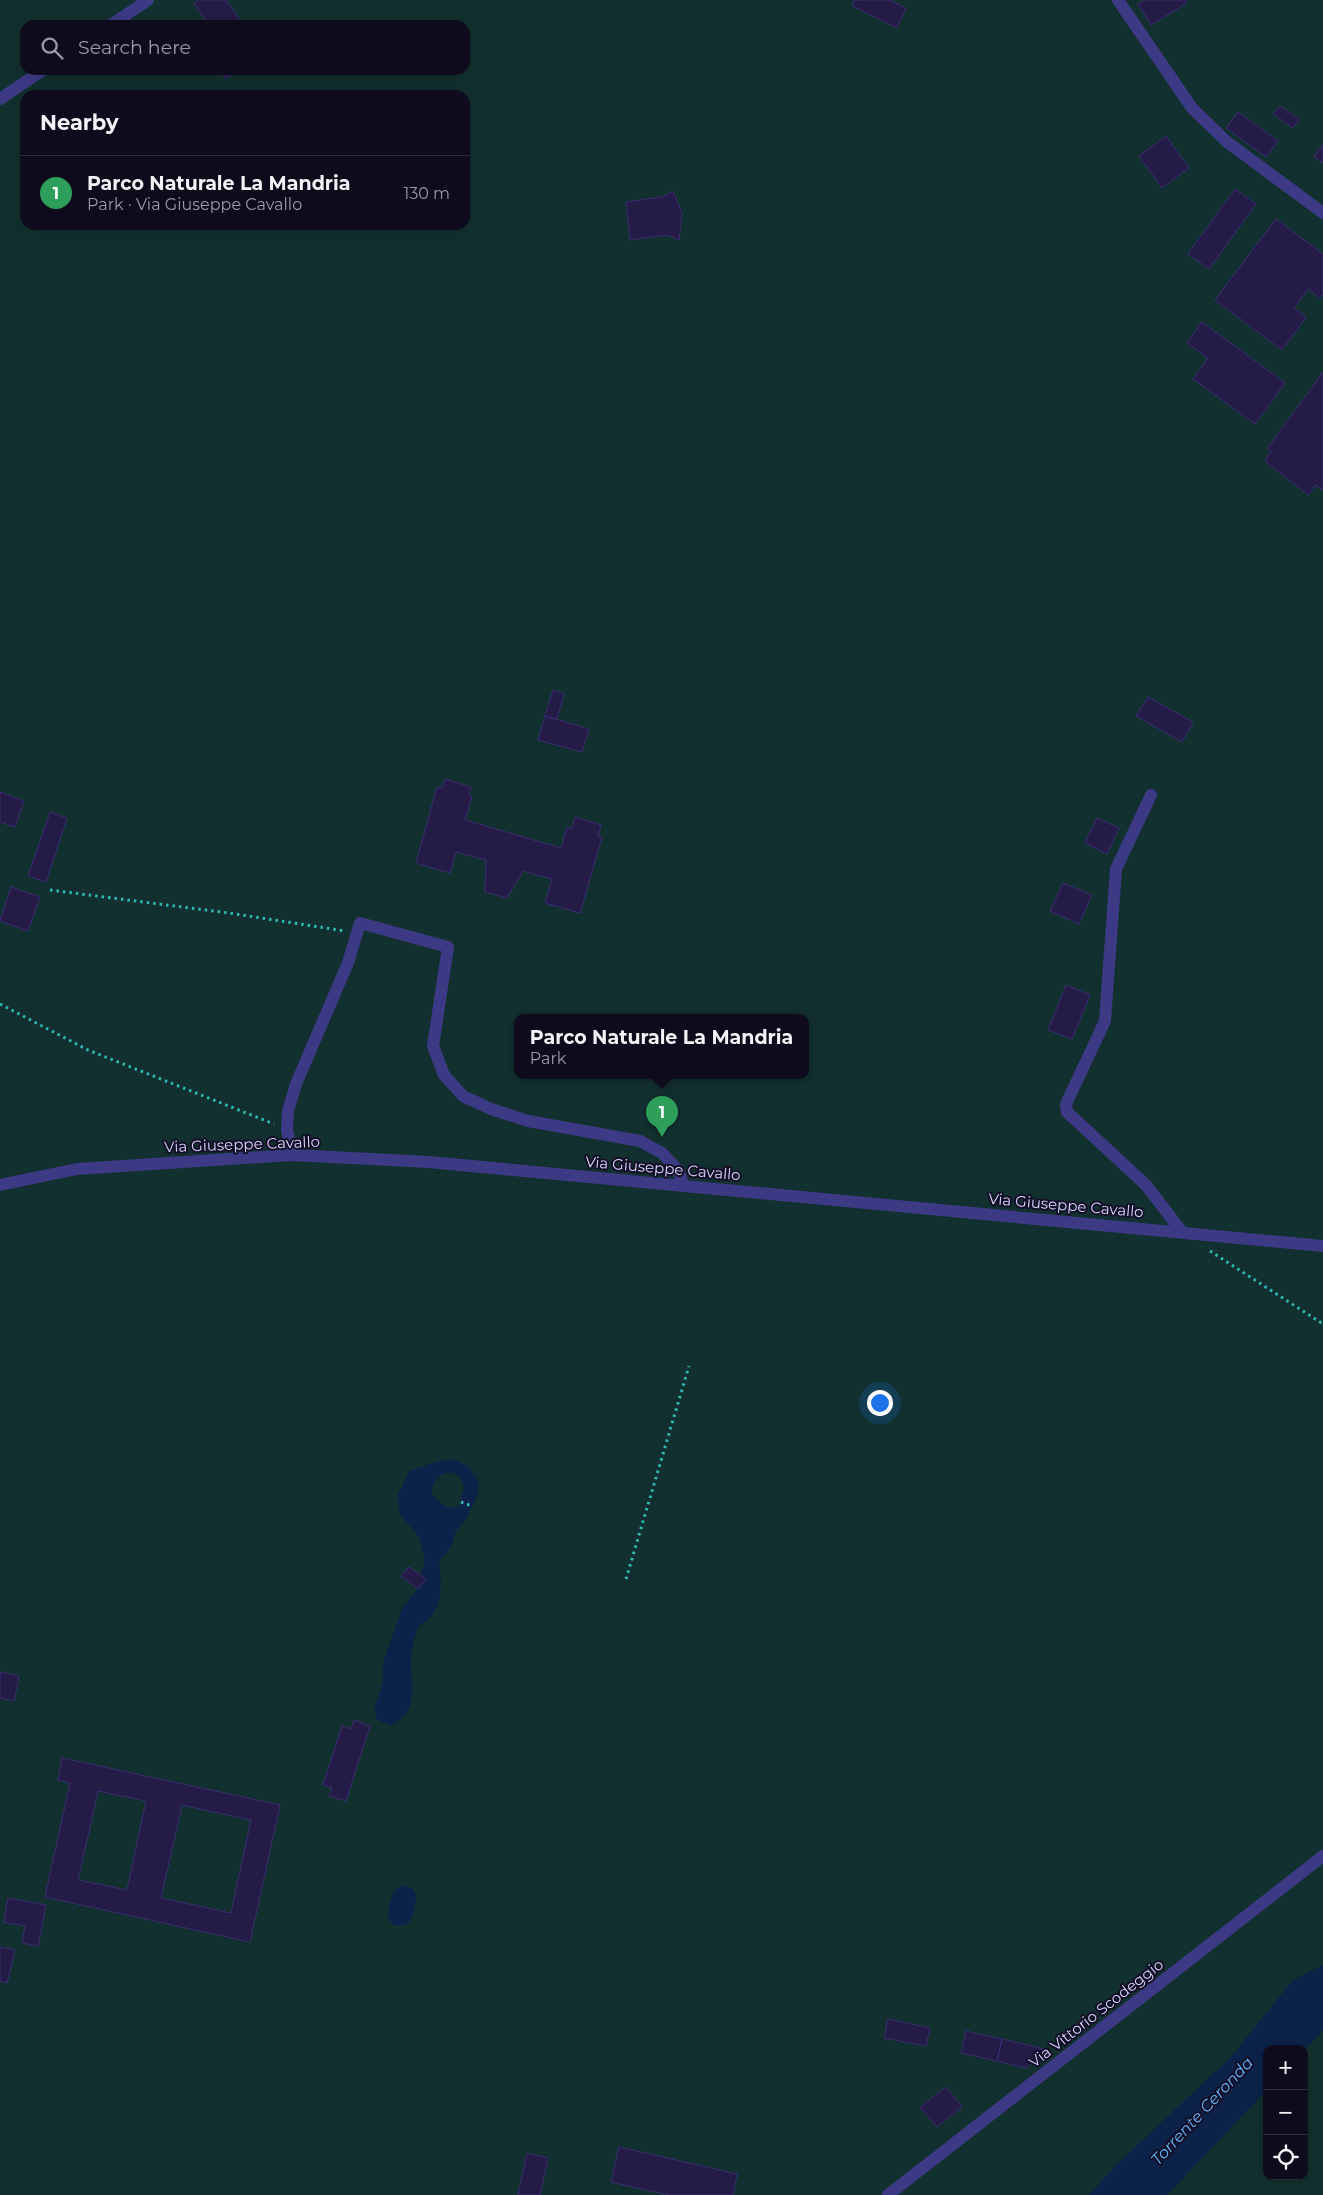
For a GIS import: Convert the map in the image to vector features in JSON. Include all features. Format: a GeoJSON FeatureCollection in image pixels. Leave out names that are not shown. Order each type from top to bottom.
{"type":"FeatureCollection","features":[{"type":"Feature","properties":{"kind":"street"},"geometry":{"type":"LineString","coordinates":[[118,20],[148,0]]}},
{"type":"Feature","properties":{"kind":"street"},"geometry":{"type":"LineString","coordinates":[[1118,0],[1192,108],[1227,142],[1323,213]]}},
{"type":"Feature","properties":{"kind":"street"},"geometry":{"type":"LineString","coordinates":[[0,99],[36,75]]}},
{"type":"Feature","properties":{"kind":"street"},"geometry":{"type":"LineString","coordinates":[[1151,795],[1116,869],[1105,1021],[1066,1104],[1067,1112],[1146,1185],[1182,1232]]}},
{"type":"Feature","properties":{"kind":"street"},"geometry":{"type":"LineString","coordinates":[[292,1155],[287,1130],[288,1111],[296,1084],[348,963],[360,923],[448,947],[433,1046],[444,1075],[463,1096],[491,1109],[528,1121],[640,1141],[662,1153],[678,1170],[684,1186]]}},
{"type":"Feature","properties":{"kind":"street","name":"Via Giuseppe Cavallo"},"geometry":{"type":"LineString","coordinates":[[0,1185],[78,1169],[292,1155],[428,1162],[1323,1246]]}},
{"type":"Feature","properties":{"kind":"street","name":"Via Vittorio Scodeggio"},"geometry":{"type":"LineString","coordinates":[[888,2195],[1323,1856]]}},
{"type":"Feature","properties":{"kind":"path"},"geometry":{"type":"LineString","coordinates":[[50,890],[229,913],[358,933]]}},
{"type":"Feature","properties":{"kind":"path"},"geometry":{"type":"LineString","coordinates":[[0,1004],[88,1050],[287,1130]]}},
{"type":"Feature","properties":{"kind":"path"},"geometry":{"type":"LineString","coordinates":[[1207,1248],[1323,1324]]}},
{"type":"Feature","properties":{"kind":"path"},"geometry":{"type":"LineString","coordinates":[[626,1579],[689,1366]]}},
{"type":"Feature","properties":{"kind":"path"},"geometry":{"type":"LineString","coordinates":[[461,1502],[472,1506]]}},
{"type":"Feature","properties":{"kind":"green space"},"geometry":{"type":"Polygon","coordinates":[[[0,0],[1323,0],[1323,2195],[0,2195],[0,0]]]}},
{"type":"Feature","properties":{"kind":"water"},"geometry":{"type":"Polygon","coordinates":[[[454,1459],[468,1466],[479,1482],[478,1493],[466,1520],[456,1531],[451,1548],[439,1561],[441,1581],[438,1602],[432,1616],[419,1627],[413,1644],[411,1657],[411,1700],[402,1718],[391,1726],[376,1719],[375,1705],[383,1682],[383,1663],[402,1608],[416,1591],[425,1561],[419,1537],[399,1513],[398,1495],[409,1471],[438,1461],[454,1459]],[[452,1472],[442,1474],[433,1484],[432,1495],[448,1507],[459,1506],[464,1489],[461,1478],[452,1472]]]}},
{"type":"Feature","properties":{"kind":"water"},"geometry":{"type":"Polygon","coordinates":[[[404,1885],[412,1888],[417,1897],[411,1920],[405,1925],[398,1926],[391,1923],[388,1912],[394,1891],[404,1885]]]}},
{"type":"Feature","properties":{"kind":"water","name":"Torrente Ceronda"},"geometry":{"type":"Polygon","coordinates":[[[1323,1965],[1323,2030],[1308,2047],[1308,2045],[1263,2045],[1263,2094],[1167,2195],[1089,2195],[1117,2164],[1231,2057],[1293,1980],[1323,1965]]]}},
{"type":"Feature","properties":{"kind":"building"},"geometry":{"type":"Polygon","coordinates":[[[199,0],[226,0],[240,20],[206,20],[194,3],[199,0]]]}},
{"type":"Feature","properties":{"kind":"building"},"geometry":{"type":"Polygon","coordinates":[[[855,0],[890,0],[906,8],[897,28],[852,6],[855,0]]]}},
{"type":"Feature","properties":{"kind":"building"},"geometry":{"type":"Polygon","coordinates":[[[1144,0],[1185,0],[1187,3],[1151,25],[1138,4],[1144,0]]]}},
{"type":"Feature","properties":{"kind":"building"},"geometry":{"type":"Polygon","coordinates":[[[223,75],[232,75],[226,79],[223,75]]]}},
{"type":"Feature","properties":{"kind":"building"},"geometry":{"type":"Polygon","coordinates":[[[1280,106],[1299,119],[1293,128],[1273,114],[1280,106]]]}},
{"type":"Feature","properties":{"kind":"building"},"geometry":{"type":"Polygon","coordinates":[[[1238,112],[1278,141],[1266,157],[1226,128],[1238,112]]]}},
{"type":"Feature","properties":{"kind":"building"},"geometry":{"type":"Polygon","coordinates":[[[1166,136],[1189,168],[1162,188],[1139,156],[1166,136]]]}},
{"type":"Feature","properties":{"kind":"building"},"geometry":{"type":"Polygon","coordinates":[[[1323,144],[1323,163],[1314,157],[1323,144]]]}},
{"type":"Feature","properties":{"kind":"building"},"geometry":{"type":"Polygon","coordinates":[[[1235,189],[1256,204],[1209,269],[1188,254],[1235,189]]]}},
{"type":"Feature","properties":{"kind":"building"},"geometry":{"type":"Polygon","coordinates":[[[673,191],[682,213],[679,240],[667,235],[630,240],[626,202],[662,197],[673,191]]]}},
{"type":"Feature","properties":{"kind":"building"},"geometry":{"type":"Polygon","coordinates":[[[1276,219],[1323,254],[1323,295],[1320,298],[1308,289],[1294,308],[1306,317],[1282,350],[1215,300],[1276,219]]]}},
{"type":"Feature","properties":{"kind":"building"},"geometry":{"type":"Polygon","coordinates":[[[1202,322],[1285,383],[1255,424],[1193,379],[1208,358],[1187,343],[1202,322]]]}},
{"type":"Feature","properties":{"kind":"building"},"geometry":{"type":"Polygon","coordinates":[[[1323,372],[1323,490],[1316,485],[1308,495],[1265,461],[1271,452],[1267,449],[1323,372]]]}},
{"type":"Feature","properties":{"kind":"building"},"geometry":{"type":"Polygon","coordinates":[[[553,690],[564,694],[557,719],[545,716],[553,690]]]}},
{"type":"Feature","properties":{"kind":"building"},"geometry":{"type":"Polygon","coordinates":[[[1148,697],[1193,722],[1182,742],[1136,716],[1148,697]]]}},
{"type":"Feature","properties":{"kind":"building"},"geometry":{"type":"Polygon","coordinates":[[[545,716],[589,729],[582,752],[538,740],[545,716]]]}},
{"type":"Feature","properties":{"kind":"building"},"geometry":{"type":"Polygon","coordinates":[[[445,779],[471,787],[469,796],[472,797],[465,820],[561,848],[567,827],[572,829],[575,817],[601,825],[598,836],[602,837],[580,913],[545,903],[552,879],[523,871],[507,898],[485,892],[486,860],[456,852],[450,873],[416,863],[437,787],[442,788],[445,779]]]}},
{"type":"Feature","properties":{"kind":"building"},"geometry":{"type":"Polygon","coordinates":[[[0,792],[24,801],[15,827],[0,822],[0,792]]]}},
{"type":"Feature","properties":{"kind":"building"},"geometry":{"type":"Polygon","coordinates":[[[50,812],[67,818],[46,882],[28,876],[50,812]]]}},
{"type":"Feature","properties":{"kind":"building"},"geometry":{"type":"Polygon","coordinates":[[[1097,818],[1119,828],[1107,854],[1085,843],[1097,818]]]}},
{"type":"Feature","properties":{"kind":"building"},"geometry":{"type":"Polygon","coordinates":[[[1063,883],[1092,895],[1079,924],[1050,911],[1063,883]]]}},
{"type":"Feature","properties":{"kind":"building"},"geometry":{"type":"Polygon","coordinates":[[[11,887],[40,897],[28,931],[0,921],[11,887]]]}},
{"type":"Feature","properties":{"kind":"building"},"geometry":{"type":"Polygon","coordinates":[[[1066,985],[1090,995],[1072,1039],[1048,1030],[1066,985]]]}},
{"type":"Feature","properties":{"kind":"building"},"geometry":{"type":"Polygon","coordinates":[[[409,1567],[426,1579],[418,1589],[401,1576],[409,1567]]]}},
{"type":"Feature","properties":{"kind":"building"},"geometry":{"type":"Polygon","coordinates":[[[0,1672],[19,1676],[14,1701],[0,1698],[0,1672]]]}},
{"type":"Feature","properties":{"kind":"building"},"geometry":{"type":"Polygon","coordinates":[[[354,1720],[370,1726],[346,1801],[329,1796],[332,1788],[323,1785],[342,1726],[351,1729],[354,1720]]]}},
{"type":"Feature","properties":{"kind":"building"},"geometry":{"type":"Polygon","coordinates":[[[62,1758],[280,1805],[250,1942],[45,1897],[70,1783],[58,1780],[62,1758]],[[98,1791],[78,1880],[127,1890],[146,1801],[98,1791]],[[182,1805],[161,1898],[231,1913],[251,1820],[182,1805]]]}},
{"type":"Feature","properties":{"kind":"building"},"geometry":{"type":"Polygon","coordinates":[[[8,1898],[46,1905],[38,1946],[22,1943],[25,1926],[4,1922],[8,1898]]]}},
{"type":"Feature","properties":{"kind":"building"},"geometry":{"type":"Polygon","coordinates":[[[0,1947],[15,1950],[7,1983],[0,1981],[0,1947]]]}},
{"type":"Feature","properties":{"kind":"building"},"geometry":{"type":"Polygon","coordinates":[[[888,2019],[930,2028],[926,2046],[884,2038],[888,2019]]]}},
{"type":"Feature","properties":{"kind":"building"},"geometry":{"type":"Polygon","coordinates":[[[966,2031],[1002,2039],[997,2061],[961,2053],[966,2031]]]}},
{"type":"Feature","properties":{"kind":"building"},"geometry":{"type":"Polygon","coordinates":[[[1002,2039],[1048,2050],[1026,2068],[997,2061],[1002,2039]]]}},
{"type":"Feature","properties":{"kind":"building"},"geometry":{"type":"Polygon","coordinates":[[[946,2087],[962,2107],[937,2127],[920,2107],[946,2087]]]}},
{"type":"Feature","properties":{"kind":"building"},"geometry":{"type":"Polygon","coordinates":[[[619,2147],[737,2174],[733,2195],[669,2195],[611,2182],[619,2147]]]}},
{"type":"Feature","properties":{"kind":"building"},"geometry":{"type":"Polygon","coordinates":[[[527,2153],[548,2158],[540,2195],[518,2195],[527,2153]]]}},
{"type":"Feature","properties":{"kind":"place","name":"Parco Naturale La Mandria"},"geometry":{"type":"Point","coordinates":[662,1137]}}]}
